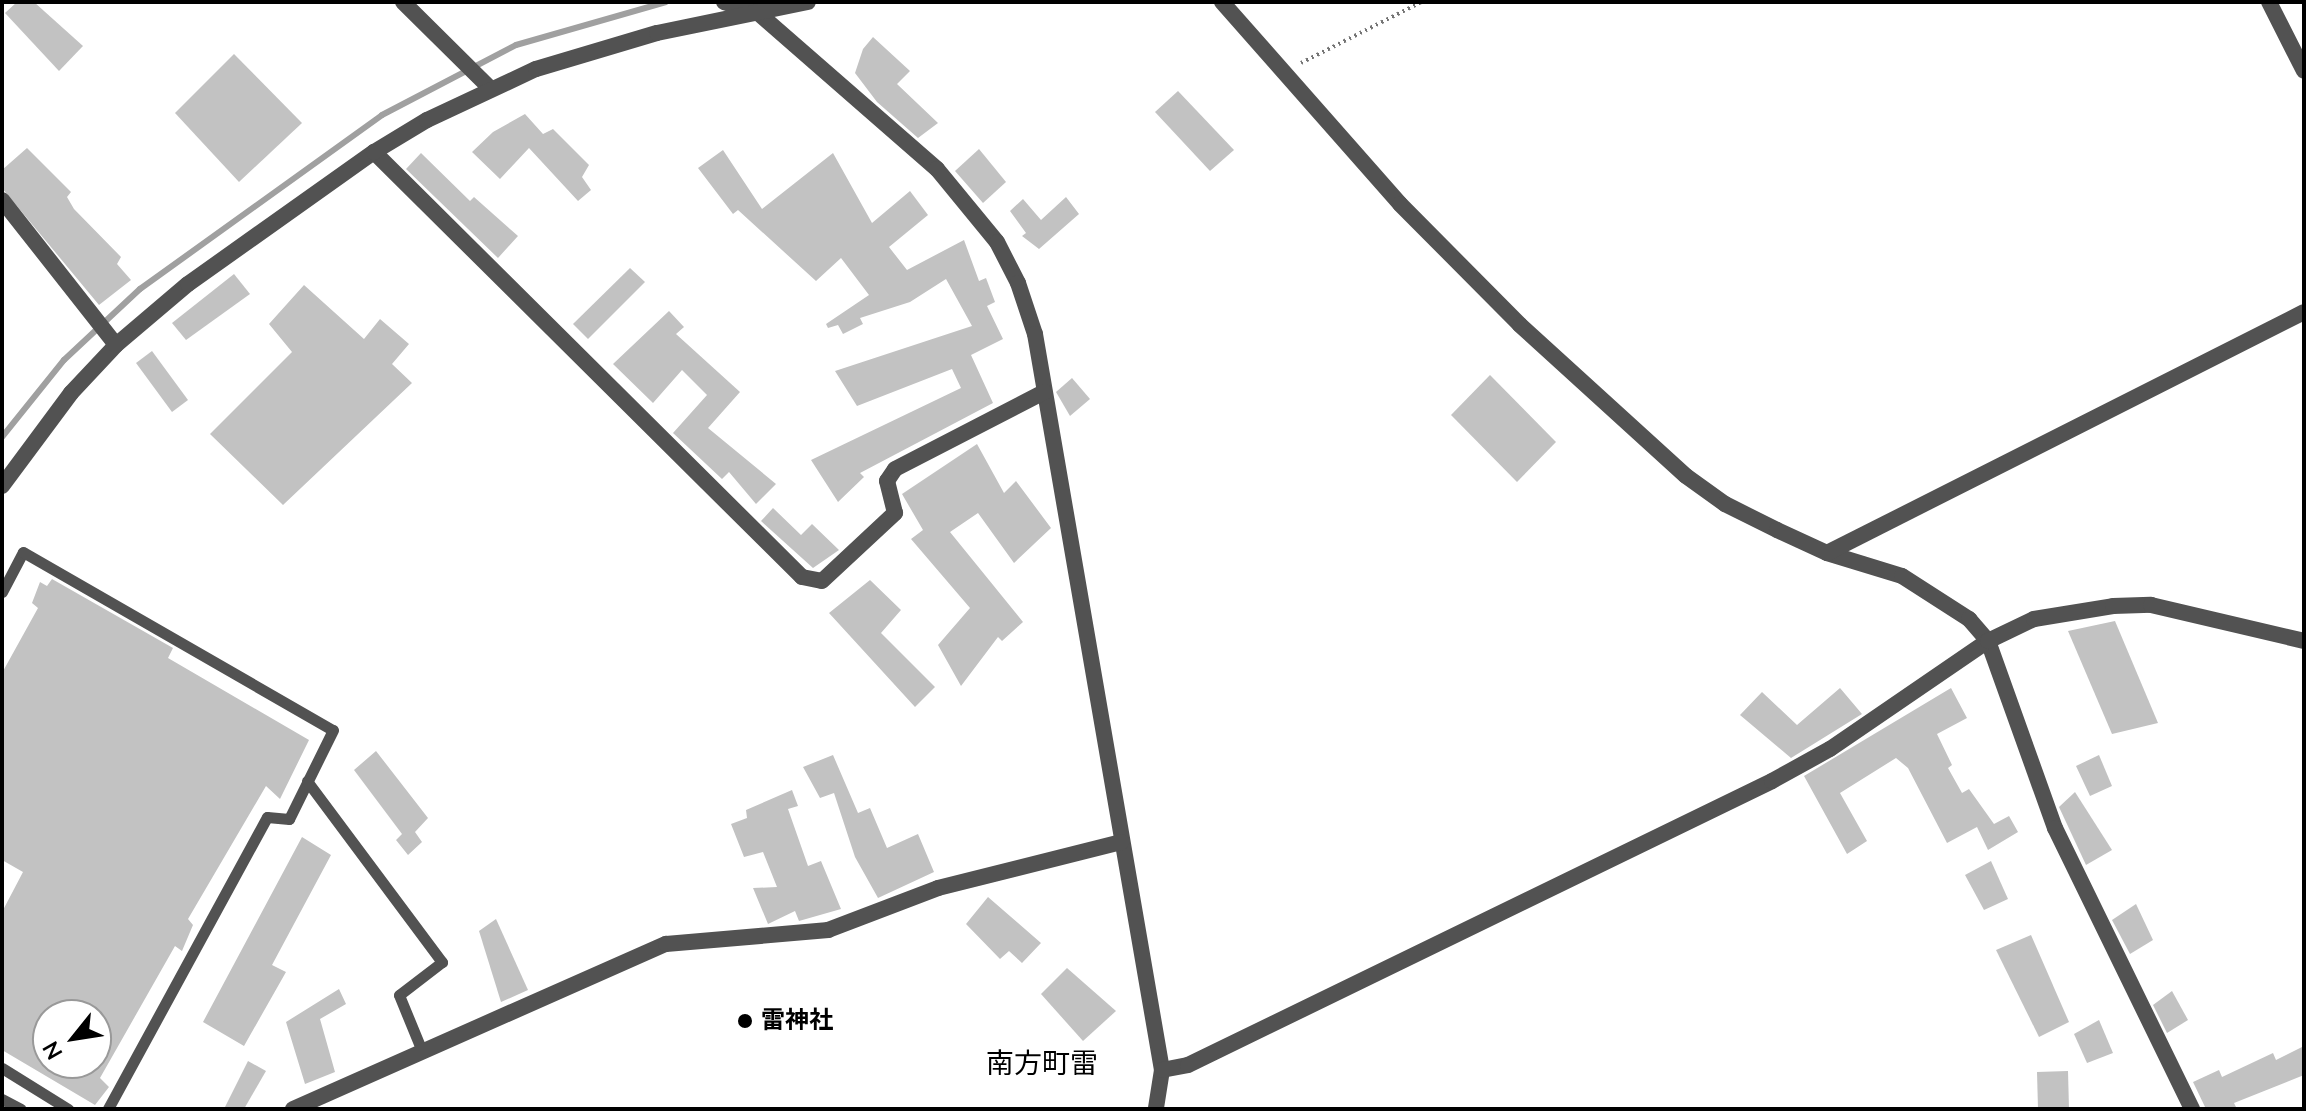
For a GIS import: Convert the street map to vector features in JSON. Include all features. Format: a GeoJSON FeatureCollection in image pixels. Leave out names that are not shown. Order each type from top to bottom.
{"type":"FeatureCollection","features":[{"type":"Feature","properties":{"kind":"street"},"geometry":{"type":"LineString","coordinates":[[403,2],[490,88]]}},
{"type":"Feature","properties":{"kind":"street"},"geometry":{"type":"LineString","coordinates":[[724,2],[757,12],[937,169],[997,242],[1035,334],[1162,1070],[1156,1109]]}},
{"type":"Feature","properties":{"kind":"street"},"geometry":{"type":"LineString","coordinates":[[2,486],[71,393],[116,345],[188,284],[374,152],[490,88],[590,51],[808,2]]}},
{"type":"Feature","properties":{"kind":"street"},"geometry":{"type":"LineString","coordinates":[[1222,2],[1281,73],[1400,204],[1520,325],[1686,476],[1725,504],[1827,553],[1902,576],[1937,594],[1988,641],[2055,828],[2192,1109]]}},
{"type":"Feature","properties":{"kind":"street"},"geometry":{"type":"LineString","coordinates":[[2269,2],[2304,71]]}},
{"type":"Feature","properties":{"kind":"street"},"geometry":{"type":"LineString","coordinates":[[374,152],[802,577],[822,581],[895,513],[887,481],[895,469],[1044,392]]}},
{"type":"Feature","properties":{"kind":"street"},"geometry":{"type":"LineString","coordinates":[[2,200],[116,345]]}},
{"type":"Feature","properties":{"kind":"street"},"geometry":{"type":"LineString","coordinates":[[1827,553],[2304,312]]}},
{"type":"Feature","properties":{"kind":"street"},"geometry":{"type":"LineString","coordinates":[[1162,1070],[1188,1065],[1772,781],[1830,749],[1988,641],[2034,619],[2070,611],[2151,605],[2304,641]]}},
{"type":"Feature","properties":{"kind":"street"},"geometry":{"type":"LineString","coordinates":[[293,1109],[666,944],[828,930],[938,888],[1121,842]]}},
{"type":"Feature","properties":{"kind":"lane"},"geometry":{"type":"LineString","coordinates":[[2,592],[23,552],[333,730],[289,819],[267,817],[108,1109]]}},
{"type":"Feature","properties":{"kind":"lane"},"geometry":{"type":"LineString","coordinates":[[307,781],[442,962],[399,995],[422,1051]]}},
{"type":"Feature","properties":{"kind":"lane"},"geometry":{"type":"LineString","coordinates":[[2,1068],[68,1109]]}},
{"type":"Feature","properties":{"kind":"lane"},"geometry":{"type":"LineString","coordinates":[[2,1099],[21,1109]]}},
{"type":"Feature","properties":{"kind":"path"},"geometry":{"type":"LineString","coordinates":[[1281,73],[1421,2]]}},
{"type":"Feature","properties":{"kind":"building"},"geometry":{"type":"Polygon","coordinates":[[[17,2],[34,2],[83,46],[59,71],[5,13],[17,2]]]}},
{"type":"Feature","properties":{"kind":"building"},"geometry":{"type":"Polygon","coordinates":[[[873,37],[910,71],[897,84],[938,123],[918,138],[877,102],[855,73],[863,49],[873,37]]]}},
{"type":"Feature","properties":{"kind":"building"},"geometry":{"type":"Polygon","coordinates":[[[234,54],[302,123],[239,182],[175,113],[234,54]]]}},
{"type":"Feature","properties":{"kind":"building"},"geometry":{"type":"Polygon","coordinates":[[[1178,91],[1234,150],[1210,171],[1155,112],[1178,91]]]}},
{"type":"Feature","properties":{"kind":"building"},"geometry":{"type":"Polygon","coordinates":[[[525,114],[543,134],[553,129],[589,165],[582,177],[591,190],[578,201],[529,148],[500,179],[472,152],[493,132],[525,114]]]}},
{"type":"Feature","properties":{"kind":"building"},"geometry":{"type":"Polygon","coordinates":[[[27,148],[71,192],[67,197],[74,209],[121,257],[117,264],[131,280],[99,305],[2,188],[2,170],[27,148]]]}},
{"type":"Feature","properties":{"kind":"building"},"geometry":{"type":"Polygon","coordinates":[[[979,149],[1006,182],[983,203],[955,171],[979,149]]]}},
{"type":"Feature","properties":{"kind":"building"},"geometry":{"type":"Polygon","coordinates":[[[723,150],[762,209],[833,153],[872,223],[910,191],[928,215],[889,247],[907,270],[964,240],[979,281],[986,278],[995,302],[987,306],[1003,339],[971,355],[993,403],[860,473],[864,477],[838,502],[811,460],[961,388],[952,369],[857,406],[835,371],[972,326],[946,279],[910,302],[860,318],[863,324],[843,334],[838,325],[828,328],[826,324],[869,295],[841,258],[816,281],[738,210],[733,214],[698,168],[723,150]]]}},
{"type":"Feature","properties":{"kind":"building"},"geometry":{"type":"Polygon","coordinates":[[[421,153],[470,201],[474,197],[518,236],[498,258],[406,169],[421,153]]]}},
{"type":"Feature","properties":{"kind":"building"},"geometry":{"type":"Polygon","coordinates":[[[1066,197],[1079,214],[1039,249],[1022,236],[1026,233],[1010,211],[1023,199],[1041,220],[1066,197]]]}},
{"type":"Feature","properties":{"kind":"building"},"geometry":{"type":"Polygon","coordinates":[[[630,268],[645,282],[588,339],[573,324],[630,268]]]}},
{"type":"Feature","properties":{"kind":"building"},"geometry":{"type":"Polygon","coordinates":[[[234,274],[250,294],[186,340],[172,323],[234,274]]]}},
{"type":"Feature","properties":{"kind":"building"},"geometry":{"type":"Polygon","coordinates":[[[304,285],[364,339],[380,319],[409,344],[392,364],[412,383],[283,505],[210,434],[292,352],[269,324],[304,285]]]}},
{"type":"Feature","properties":{"kind":"building"},"geometry":{"type":"Polygon","coordinates":[[[669,311],[684,327],[676,334],[740,392],[708,428],[776,484],[756,504],[729,472],[722,479],[673,433],[707,395],[682,370],[653,403],[613,364],[669,311]]]}},
{"type":"Feature","properties":{"kind":"building"},"geometry":{"type":"Polygon","coordinates":[[[152,351],[188,400],[172,412],[136,363],[152,351]]]}},
{"type":"Feature","properties":{"kind":"building"},"geometry":{"type":"Polygon","coordinates":[[[1490,375],[1556,442],[1517,482],[1451,415],[1490,375]]]}},
{"type":"Feature","properties":{"kind":"building"},"geometry":{"type":"Polygon","coordinates":[[[1072,378],[1090,399],[1070,416],[1056,392],[1072,378]]]}},
{"type":"Feature","properties":{"kind":"building"},"geometry":{"type":"Polygon","coordinates":[[[977,444],[1004,493],[1016,481],[1051,528],[1014,563],[978,513],[950,532],[1023,622],[1002,641],[998,637],[961,686],[938,645],[970,608],[911,539],[923,530],[902,494],[977,444]]]}},
{"type":"Feature","properties":{"kind":"building"},"geometry":{"type":"Polygon","coordinates":[[[773,508],[801,535],[812,524],[839,550],[813,568],[761,521],[773,508]]]}},
{"type":"Feature","properties":{"kind":"building"},"geometry":{"type":"Polygon","coordinates":[[[52,579],[173,648],[168,658],[309,740],[280,799],[266,786],[188,919],[193,925],[182,951],[175,946],[112,1057],[112,999],[32,999],[32,1068],[2,1050],[2,912],[23,872],[2,860],[2,673],[38,608],[32,603],[40,582],[47,586],[52,579]]]}},
{"type":"Feature","properties":{"kind":"building"},"geometry":{"type":"Polygon","coordinates":[[[870,580],[901,610],[881,633],[935,687],[915,707],[829,613],[870,580]]]}},
{"type":"Feature","properties":{"kind":"building"},"geometry":{"type":"Polygon","coordinates":[[[2115,621],[2158,723],[2112,734],[2068,631],[2115,621]]]}},
{"type":"Feature","properties":{"kind":"building"},"geometry":{"type":"Polygon","coordinates":[[[1840,688],[1862,714],[1791,758],[1740,715],[1762,692],[1797,725],[1840,688]]]}},
{"type":"Feature","properties":{"kind":"building"},"geometry":{"type":"Polygon","coordinates":[[[1951,688],[1967,718],[1937,734],[1952,765],[1948,768],[1962,793],[1969,789],[1994,824],[2009,816],[2018,832],[1988,850],[1977,827],[1947,843],[1908,768],[1896,758],[1840,793],[1867,841],[1847,854],[1804,776],[1951,688]]]}},
{"type":"Feature","properties":{"kind":"building"},"geometry":{"type":"Polygon","coordinates":[[[376,751],[428,818],[415,832],[422,842],[408,855],[396,840],[402,834],[354,770],[376,751]]]}},
{"type":"Feature","properties":{"kind":"building"},"geometry":{"type":"Polygon","coordinates":[[[833,755],[858,813],[870,808],[887,848],[918,834],[934,872],[878,898],[855,857],[834,793],[820,798],[803,767],[833,755]]]}},
{"type":"Feature","properties":{"kind":"building"},"geometry":{"type":"Polygon","coordinates":[[[2099,755],[2112,786],[2090,796],[2076,766],[2099,755]]]}},
{"type":"Feature","properties":{"kind":"building"},"geometry":{"type":"Polygon","coordinates":[[[792,790],[798,806],[788,809],[808,866],[821,861],[841,909],[799,921],[795,911],[768,924],[753,888],[777,887],[763,852],[744,857],[731,824],[747,818],[746,810],[792,790]]]}},
{"type":"Feature","properties":{"kind":"building"},"geometry":{"type":"Polygon","coordinates":[[[2075,792],[2112,850],[2086,865],[2059,807],[2075,792]]]}},
{"type":"Feature","properties":{"kind":"building"},"geometry":{"type":"Polygon","coordinates":[[[302,837],[331,855],[272,965],[286,972],[244,1046],[203,1022],[302,837]]]}},
{"type":"Feature","properties":{"kind":"building"},"geometry":{"type":"Polygon","coordinates":[[[1991,861],[2008,899],[1984,910],[1965,875],[1991,861]]]}},
{"type":"Feature","properties":{"kind":"building"},"geometry":{"type":"Polygon","coordinates":[[[988,897],[1041,943],[1022,963],[1009,951],[1000,959],[966,924],[988,897]]]}},
{"type":"Feature","properties":{"kind":"building"},"geometry":{"type":"Polygon","coordinates":[[[2136,904],[2153,940],[2130,954],[2112,920],[2136,904]]]}},
{"type":"Feature","properties":{"kind":"building"},"geometry":{"type":"Polygon","coordinates":[[[496,919],[528,990],[501,1002],[479,931],[496,919]]]}},
{"type":"Feature","properties":{"kind":"building"},"geometry":{"type":"Polygon","coordinates":[[[2031,935],[2069,1022],[2039,1037],[1996,950],[2031,935]]]}},
{"type":"Feature","properties":{"kind":"building"},"geometry":{"type":"Polygon","coordinates":[[[1067,968],[1116,1011],[1083,1041],[1041,994],[1067,968]]]}},
{"type":"Feature","properties":{"kind":"building"},"geometry":{"type":"Polygon","coordinates":[[[339,989],[346,1004],[320,1019],[335,1072],[305,1084],[286,1022],[339,989]]]}},
{"type":"Feature","properties":{"kind":"building"},"geometry":{"type":"Polygon","coordinates":[[[2172,991],[2188,1020],[2167,1033],[2153,1005],[2172,991]]]}},
{"type":"Feature","properties":{"kind":"building"},"geometry":{"type":"Polygon","coordinates":[[[2099,1020],[2113,1053],[2087,1063],[2074,1034],[2099,1020]]]}},
{"type":"Feature","properties":{"kind":"building"},"geometry":{"type":"Polygon","coordinates":[[[2304,1046],[2304,1075],[2234,1103],[2237,1109],[2206,1109],[2193,1082],[2219,1070],[2222,1077],[2273,1053],[2276,1060],[2304,1046]]]}},
{"type":"Feature","properties":{"kind":"building"},"geometry":{"type":"Polygon","coordinates":[[[248,1061],[266,1071],[244,1109],[224,1109],[248,1061]]]}},
{"type":"Feature","properties":{"kind":"building"},"geometry":{"type":"Polygon","coordinates":[[[2068,1071],[2069,1109],[2038,1109],[2037,1072],[2068,1071]]]}},
{"type":"Feature","properties":{"kind":"building"},"geometry":{"type":"Polygon","coordinates":[[[51,1079],[101,1079],[109,1087],[95,1105],[51,1079]]]}},
{"type":"Feature","properties":{"kind":"waterway"},"geometry":{"type":"LineString","coordinates":[[2,437],[64,360],[140,289],[382,115],[516,45],[666,2]]}},
{"type":"Feature","properties":{"kind":"place","name":"雷神社"},"geometry":{"type":"Point","coordinates":[745,1021]}},
{"type":"Feature","properties":{"kind":"district","name":"南方町雷"},"geometry":{"type":"Point","coordinates":[1042,1064]}}]}
